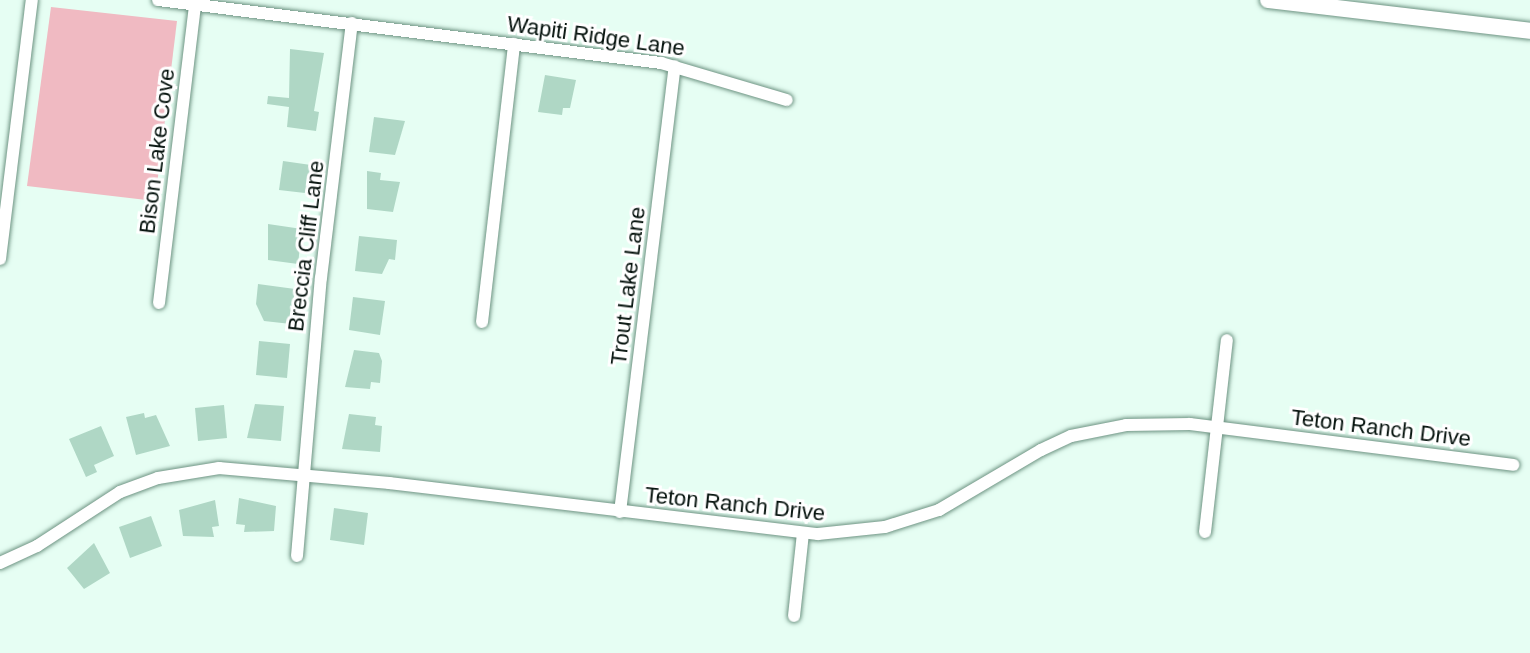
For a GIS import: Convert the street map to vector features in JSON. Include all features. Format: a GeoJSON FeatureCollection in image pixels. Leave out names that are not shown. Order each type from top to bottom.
{"type":"FeatureCollection","features":[{"type":"Feature","properties":{"kind":"street"},"geometry":{"type":"LineString","coordinates":[[0,259],[5,165],[32,0]]}},
{"type":"Feature","properties":{"kind":"street","name":"Wapiti Ridge Lane"},"geometry":{"type":"LineString","coordinates":[[158,0],[675,66],[787,100]]}},
{"type":"Feature","properties":{"kind":"street"},"geometry":{"type":"LineString","coordinates":[[1268,0],[1530,31]]}},
{"type":"Feature","properties":{"kind":"street","name":"Bison Lake Cove"},"geometry":{"type":"LineString","coordinates":[[159,303],[195,4]]}},
{"type":"Feature","properties":{"kind":"street","name":"Breccia Cliff Lane"},"geometry":{"type":"LineString","coordinates":[[297,556],[321,278],[352,23]]}},
{"type":"Feature","properties":{"kind":"street"},"geometry":{"type":"LineString","coordinates":[[482,322],[514,44]]}},
{"type":"Feature","properties":{"kind":"street","name":"Trout Lake Lane"},"geometry":{"type":"LineString","coordinates":[[620,512],[675,66]]}},
{"type":"Feature","properties":{"kind":"street"},"geometry":{"type":"LineString","coordinates":[[1205,532],[1227,340]]}},
{"type":"Feature","properties":{"kind":"street","name":"Teton Ranch Drive"},"geometry":{"type":"LineString","coordinates":[[0,563],[37,546],[103,499],[158,478],[219,468],[306,474],[803,533],[858,532],[939,510],[1071,436],[1150,422],[1217,427],[1513,465]]}},
{"type":"Feature","properties":{"kind":"street"},"geometry":{"type":"LineString","coordinates":[[794,616],[803,533]]}},
{"type":"Feature","properties":{"kind":"shaded area"},"geometry":{"type":"Polygon","coordinates":[[[51,7],[177,21],[155,201],[27,186],[51,7]]]}},
{"type":"Feature","properties":{"kind":"building"},"geometry":{"type":"Polygon","coordinates":[[[290,49],[324,53],[314,111],[319,112],[316,131],[287,127],[289,107],[267,104],[268,96],[289,98],[290,49]]]}},
{"type":"Feature","properties":{"kind":"building"},"geometry":{"type":"Polygon","coordinates":[[[545,75],[576,80],[570,108],[563,108],[562,115],[538,112],[545,75]]]}},
{"type":"Feature","properties":{"kind":"building"},"geometry":{"type":"Polygon","coordinates":[[[374,117],[405,121],[395,155],[369,152],[374,117]]]}},
{"type":"Feature","properties":{"kind":"building"},"geometry":{"type":"Polygon","coordinates":[[[283,161],[311,165],[305,193],[279,190],[283,161]]]}},
{"type":"Feature","properties":{"kind":"building"},"geometry":{"type":"Polygon","coordinates":[[[367,171],[381,173],[380,180],[400,182],[393,212],[367,209],[367,171]]]}},
{"type":"Feature","properties":{"kind":"building"},"geometry":{"type":"Polygon","coordinates":[[[268,224],[302,229],[298,264],[268,260],[268,224]]]}},
{"type":"Feature","properties":{"kind":"building"},"geometry":{"type":"Polygon","coordinates":[[[359,236],[397,240],[395,260],[389,259],[382,274],[355,271],[359,236]]]}},
{"type":"Feature","properties":{"kind":"building"},"geometry":{"type":"Polygon","coordinates":[[[258,284],[295,289],[291,324],[264,321],[256,304],[258,284]]]}},
{"type":"Feature","properties":{"kind":"building"},"geometry":{"type":"Polygon","coordinates":[[[353,297],[385,301],[380,335],[349,330],[353,297]]]}},
{"type":"Feature","properties":{"kind":"building"},"geometry":{"type":"Polygon","coordinates":[[[259,341],[290,344],[287,378],[256,375],[259,341]]]}},
{"type":"Feature","properties":{"kind":"building"},"geometry":{"type":"Polygon","coordinates":[[[354,350],[379,353],[382,361],[380,383],[371,382],[370,389],[345,387],[354,350]]]}},
{"type":"Feature","properties":{"kind":"building"},"geometry":{"type":"Polygon","coordinates":[[[255,404],[284,406],[281,441],[247,438],[255,404]]]}},
{"type":"Feature","properties":{"kind":"building"},"geometry":{"type":"Polygon","coordinates":[[[224,405],[227,438],[198,441],[195,408],[224,405]]]}},
{"type":"Feature","properties":{"kind":"building"},"geometry":{"type":"Polygon","coordinates":[[[144,413],[145,418],[156,415],[170,446],[136,455],[126,417],[144,413]]]}},
{"type":"Feature","properties":{"kind":"building"},"geometry":{"type":"Polygon","coordinates":[[[349,414],[376,417],[375,425],[382,426],[380,452],[342,449],[349,414]]]}},
{"type":"Feature","properties":{"kind":"building"},"geometry":{"type":"Polygon","coordinates":[[[101,426],[114,456],[94,465],[97,472],[86,477],[69,439],[101,426]]]}},
{"type":"Feature","properties":{"kind":"building"},"geometry":{"type":"Polygon","coordinates":[[[239,498],[276,506],[274,531],[244,532],[245,525],[236,524],[239,498]]]}},
{"type":"Feature","properties":{"kind":"building"},"geometry":{"type":"Polygon","coordinates":[[[215,500],[219,526],[212,527],[214,537],[183,536],[179,510],[215,500]]]}},
{"type":"Feature","properties":{"kind":"building"},"geometry":{"type":"Polygon","coordinates":[[[334,508],[368,513],[364,545],[330,540],[334,508]]]}},
{"type":"Feature","properties":{"kind":"building"},"geometry":{"type":"Polygon","coordinates":[[[151,516],[162,546],[130,558],[119,527],[151,516]]]}},
{"type":"Feature","properties":{"kind":"building"},"geometry":{"type":"Polygon","coordinates":[[[94,543],[110,573],[84,589],[67,568],[94,543]]]}}]}
